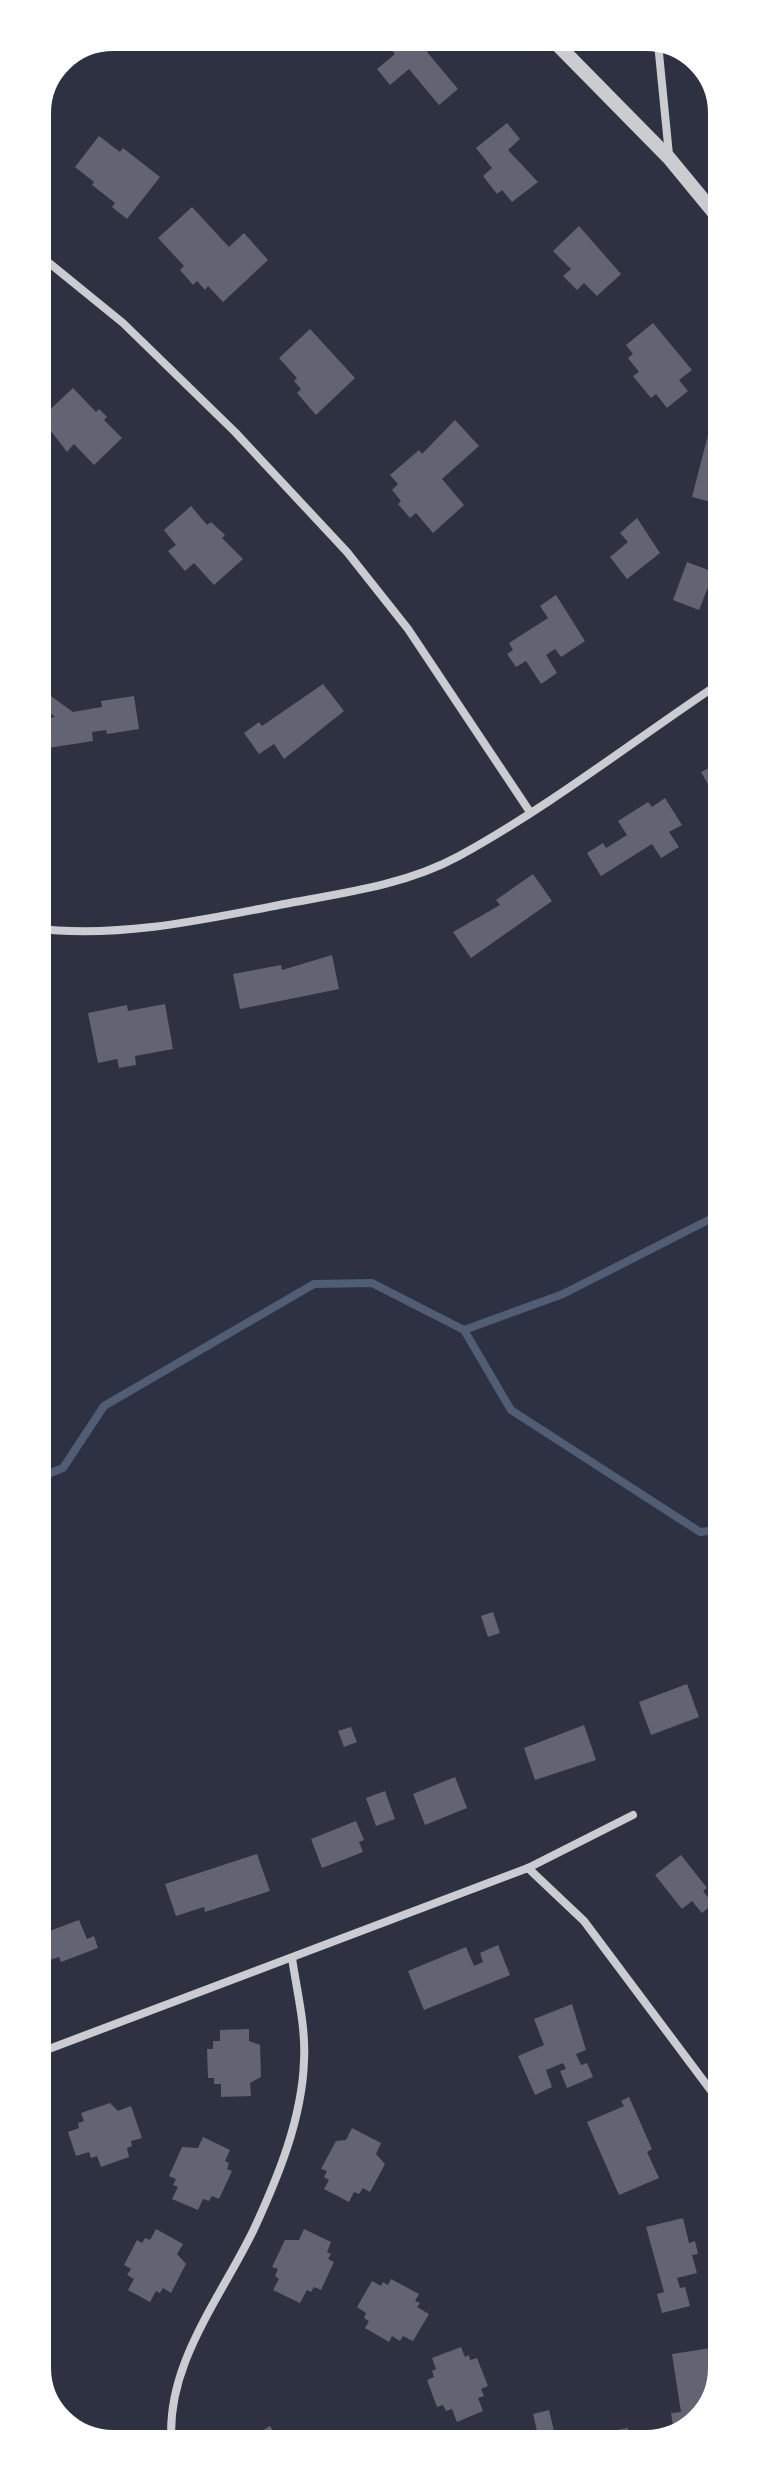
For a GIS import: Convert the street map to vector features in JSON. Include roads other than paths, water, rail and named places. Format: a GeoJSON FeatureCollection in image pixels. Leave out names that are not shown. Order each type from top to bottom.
{"type":"FeatureCollection","features":[{"type":"Feature","properties":{"kind":"street"},"geometry":{"type":"LineString","coordinates":[[559,46],[669,158],[713,211]]}},
{"type":"Feature","properties":{"kind":"street"},"geometry":{"type":"LineString","coordinates":[[658,47],[669,158]]}},
{"type":"Feature","properties":{"kind":"street"},"geometry":{"type":"LineString","coordinates":[[46,260],[123,323],[235,432],[347,552],[408,629],[530,812]]}},
{"type":"Feature","properties":{"kind":"street"},"geometry":{"type":"LineString","coordinates":[[46,930],[68,933],[136,928],[226,915],[411,877],[457,857],[530,812],[713,688]]}},
{"type":"Feature","properties":{"kind":"street"},"geometry":{"type":"LineString","coordinates":[[46,2050],[528,1868],[633,1815]]}},
{"type":"Feature","properties":{"kind":"street"},"geometry":{"type":"LineString","coordinates":[[528,1868],[584,1921],[713,2093]]}},
{"type":"Feature","properties":{"kind":"street"},"geometry":{"type":"LineString","coordinates":[[172,2435],[173,2404],[183,2366],[254,2230],[278,2173],[296,2115],[304,2058],[292,1958]]}},
{"type":"Feature","properties":{"kind":"waterway"},"geometry":{"type":"LineString","coordinates":[[46,1475],[63,1468],[104,1406],[314,1284],[372,1283],[464,1330],[563,1294],[713,1218]]}},
{"type":"Feature","properties":{"kind":"waterway"},"geometry":{"type":"LineString","coordinates":[[464,1330],[511,1410],[700,1532],[713,1530]]}}]}
